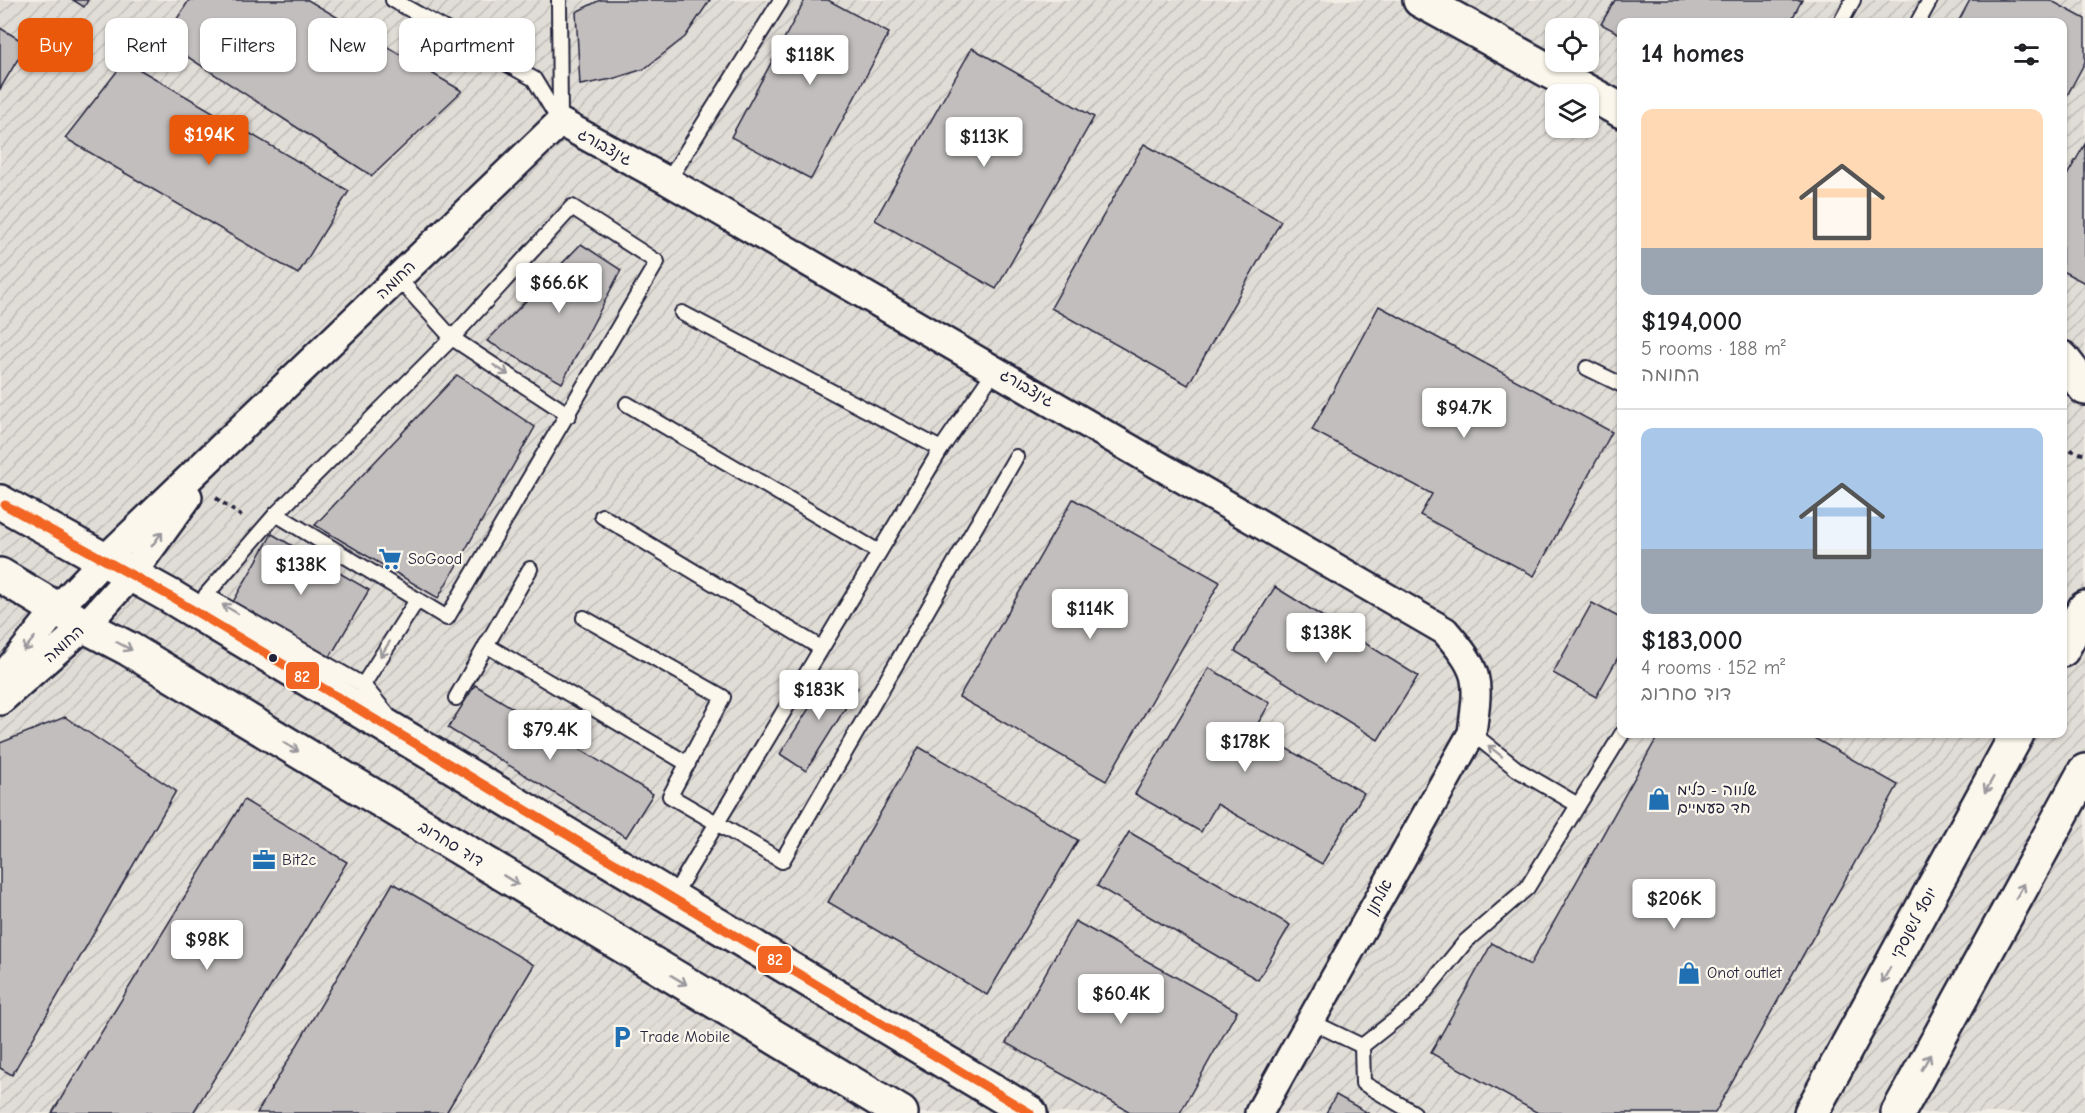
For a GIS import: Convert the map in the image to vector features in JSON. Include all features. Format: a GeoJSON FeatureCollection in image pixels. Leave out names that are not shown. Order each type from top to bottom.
{"type":"FeatureCollection","features":[{"type":"Feature","properties":{"kind":"street"},"geometry":{"type":"LineString","coordinates":[[1420,0],[1617,108]]}},
{"type":"Feature","properties":{"kind":"street","name":"גינצבורג"},"geometry":{"type":"LineString","coordinates":[[560,122],[668,181],[1445,631],[1465,654],[1476,674]]}},
{"type":"Feature","properties":{"kind":"street","name":"החומה"},"geometry":{"type":"LineString","coordinates":[[0,701],[85,626],[118,568],[231,438],[560,122]]}},
{"type":"Feature","properties":{"kind":"street"},"geometry":{"type":"LineString","coordinates":[[2067,358],[2085,366]]}},
{"type":"Feature","properties":{"kind":"street"},"geometry":{"type":"LineString","coordinates":[[2067,363],[2085,388]]}},
{"type":"Feature","properties":{"kind":"street","name":"החומה"},"geometry":{"type":"LineString","coordinates":[[0,680],[57,609],[118,568],[197,484],[231,438]]}},
{"type":"Feature","properties":{"kind":"street"},"geometry":{"type":"LineString","coordinates":[[0,502],[118,568],[1030,1113]]}},
{"type":"Feature","properties":{"kind":"street","name":"דוד סחרוב"},"geometry":{"type":"LineString","coordinates":[[0,575],[85,626],[129,649],[420,826],[902,1113]]}},
{"type":"Feature","properties":{"kind":"street"},"geometry":{"type":"LineString","coordinates":[[2067,641],[2085,608]]}},
{"type":"Feature","properties":{"kind":"street","name":"אלחנן"},"geometry":{"type":"LineString","coordinates":[[1259,1113],[1472,733],[1476,674]]}},
{"type":"Feature","properties":{"kind":"street","name":"יוסף לישנסקי"},"geometry":{"type":"LineString","coordinates":[[1810,1113],[2015,738]]}},
{"type":"Feature","properties":{"kind":"street"},"geometry":{"type":"LineString","coordinates":[[1898,1113],[2085,771]]}},
{"type":"Feature","properties":{"kind":"lane"},"geometry":{"type":"LineString","coordinates":[[393,0],[534,78],[560,122]]}},
{"type":"Feature","properties":{"kind":"lane"},"geometry":{"type":"LineString","coordinates":[[559,0],[560,122]]}},
{"type":"Feature","properties":{"kind":"lane"},"geometry":{"type":"LineString","coordinates":[[668,181],[781,0]]}},
{"type":"Feature","properties":{"kind":"lane"},"geometry":{"type":"LineString","coordinates":[[1843,18],[1853,0]]}},
{"type":"Feature","properties":{"kind":"lane"},"geometry":{"type":"LineString","coordinates":[[1920,18],[1930,0]]}},
{"type":"Feature","properties":{"kind":"lane"},"geometry":{"type":"LineString","coordinates":[[276,514],[447,618],[569,415],[657,262],[572,207],[452,338],[276,514],[206,595],[363,685],[411,744]]}},
{"type":"Feature","properties":{"kind":"lane"},"geometry":{"type":"LineString","coordinates":[[398,278],[452,338],[569,415]]}},
{"type":"Feature","properties":{"kind":"lane"},"geometry":{"type":"LineString","coordinates":[[682,313],[940,449]]}},
{"type":"Feature","properties":{"kind":"lane"},"geometry":{"type":"LineString","coordinates":[[1587,368],[1617,383]]}},
{"type":"Feature","properties":{"kind":"lane"},"geometry":{"type":"LineString","coordinates":[[671,899],[940,449],[995,370]]}},
{"type":"Feature","properties":{"kind":"lane"},"geometry":{"type":"LineString","coordinates":[[627,404],[879,552]]}},
{"type":"Feature","properties":{"kind":"lane"},"geometry":{"type":"LineString","coordinates":[[584,618],[723,697],[670,796],[716,825],[782,861],[1016,457]]}},
{"type":"Feature","properties":{"kind":"lane"},"geometry":{"type":"LineString","coordinates":[[602,516],[821,648]]}},
{"type":"Feature","properties":{"kind":"lane"},"geometry":{"type":"LineString","coordinates":[[456,698],[530,569]]}},
{"type":"Feature","properties":{"kind":"lane"},"geometry":{"type":"LineString","coordinates":[[363,685],[417,600]]}},
{"type":"Feature","properties":{"kind":"lane"},"geometry":{"type":"LineString","coordinates":[[486,645],[688,764]]}},
{"type":"Feature","properties":{"kind":"lane"},"geometry":{"type":"LineString","coordinates":[[1472,733],[1518,770],[1578,805]]}},
{"type":"Feature","properties":{"kind":"lane"},"geometry":{"type":"LineString","coordinates":[[1362,1046],[1413,1005],[1466,941],[1527,888],[1620,738]]}},
{"type":"Feature","properties":{"kind":"lane"},"geometry":{"type":"LineString","coordinates":[[1310,1021],[1362,1046]]}},
{"type":"Feature","properties":{"kind":"lane"},"geometry":{"type":"LineString","coordinates":[[1362,1046],[1363,1083],[1414,1113]]}},
{"type":"Feature","properties":{"kind":"path"},"geometry":{"type":"LineString","coordinates":[[2067,449],[2085,455]]}},
{"type":"Feature","properties":{"kind":"path"},"geometry":{"type":"LineString","coordinates":[[197,484],[262,531]]}},
{"type":"Feature","properties":{"kind":"shaded area"},"geometry":{"type":"Polygon","coordinates":[[[0,0],[2085,0],[2085,1113],[0,1113],[0,0]]]}},
{"type":"Feature","properties":{"kind":"building"},"geometry":{"type":"Polygon","coordinates":[[[73,0],[88,0],[84,7],[73,0]]]}},
{"type":"Feature","properties":{"kind":"building"},"geometry":{"type":"Polygon","coordinates":[[[189,0],[308,0],[338,18],[308,18],[308,72],[387,72],[387,47],[399,54],[399,72],[430,72],[462,91],[372,176],[211,72],[296,72],[296,18],[200,18],[200,65],[188,57],[188,18],[178,18],[189,0]]]}},
{"type":"Feature","properties":{"kind":"building"},"geometry":{"type":"Polygon","coordinates":[[[600,0],[710,0],[685,37],[644,69],[612,79],[580,85],[576,12],[600,0]]]}},
{"type":"Feature","properties":{"kind":"building"},"geometry":{"type":"Polygon","coordinates":[[[805,0],[828,0],[889,33],[811,179],[731,137],[805,0]]]}},
{"type":"Feature","properties":{"kind":"building"},"geometry":{"type":"Polygon","coordinates":[[[1615,0],[1802,0],[1793,18],[1617,18],[1617,32],[1601,24],[1615,0]]]}},
{"type":"Feature","properties":{"kind":"building"},"geometry":{"type":"Polygon","coordinates":[[[1970,0],[2050,0],[2085,19],[2085,62],[2067,96],[2067,18],[1960,18],[1970,0]]]}},
{"type":"Feature","properties":{"kind":"building"},"geometry":{"type":"Polygon","coordinates":[[[0,28],[18,39],[18,59],[0,89],[0,28]]]}},
{"type":"Feature","properties":{"kind":"building"},"geometry":{"type":"Polygon","coordinates":[[[972,48],[1094,117],[996,289],[875,220],[972,48]]]}},
{"type":"Feature","properties":{"kind":"building"},"geometry":{"type":"Polygon","coordinates":[[[116,72],[144,72],[349,191],[298,274],[65,138],[116,72]]]}},
{"type":"Feature","properties":{"kind":"building"},"geometry":{"type":"Polygon","coordinates":[[[1144,144],[1281,221],[1188,385],[1051,308],[1144,144]]]}},
{"type":"Feature","properties":{"kind":"building"},"geometry":{"type":"Polygon","coordinates":[[[2085,144],[2085,283],[2067,274],[2067,175],[2085,144]]]}},
{"type":"Feature","properties":{"kind":"building"},"geometry":{"type":"Polygon","coordinates":[[[581,244],[621,270],[562,383],[487,341],[581,244]]]}},
{"type":"Feature","properties":{"kind":"building"},"geometry":{"type":"Polygon","coordinates":[[[1379,306],[1612,432],[1534,576],[1420,515],[1432,494],[1312,430],[1379,306]]]}},
{"type":"Feature","properties":{"kind":"building"},"geometry":{"type":"Polygon","coordinates":[[[457,375],[535,427],[438,598],[315,525],[457,375]]]}},
{"type":"Feature","properties":{"kind":"building"},"geometry":{"type":"Polygon","coordinates":[[[1073,499],[1220,582],[1106,781],[959,697],[1073,499]]]}},
{"type":"Feature","properties":{"kind":"building"},"geometry":{"type":"Polygon","coordinates":[[[272,534],[369,590],[330,657],[233,602],[272,534]]]}},
{"type":"Feature","properties":{"kind":"building"},"geometry":{"type":"Polygon","coordinates":[[[1275,587],[1418,676],[1378,740],[1235,651],[1275,587]]]}},
{"type":"Feature","properties":{"kind":"building"},"geometry":{"type":"Polygon","coordinates":[[[1592,603],[1617,616],[1617,659],[1596,697],[1553,673],[1592,603]]]}},
{"type":"Feature","properties":{"kind":"building"},"geometry":{"type":"Polygon","coordinates":[[[1209,668],[1270,703],[1254,730],[1364,793],[1322,864],[1217,804],[1201,832],[1135,794],[1209,668]]]}},
{"type":"Feature","properties":{"kind":"building"},"geometry":{"type":"Polygon","coordinates":[[[832,672],[858,688],[806,771],[780,754],[832,672]]]}},
{"type":"Feature","properties":{"kind":"building"},"geometry":{"type":"Polygon","coordinates":[[[475,685],[653,794],[626,837],[448,728],[475,685]]]}},
{"type":"Feature","properties":{"kind":"building"},"geometry":{"type":"Polygon","coordinates":[[[65,717],[176,791],[12,1075],[0,1068],[0,743],[65,717]]]}},
{"type":"Feature","properties":{"kind":"building"},"geometry":{"type":"Polygon","coordinates":[[[1657,738],[1814,738],[1898,785],[1715,1113],[1538,1113],[1431,1053],[1492,943],[1530,965],[1657,738]]]}},
{"type":"Feature","properties":{"kind":"building"},"geometry":{"type":"Polygon","coordinates":[[[919,747],[1078,840],[987,995],[828,902],[919,747]]]}},
{"type":"Feature","properties":{"kind":"building"},"geometry":{"type":"Polygon","coordinates":[[[244,800],[347,862],[193,1113],[52,1113],[244,800]]]}},
{"type":"Feature","properties":{"kind":"building"},"geometry":{"type":"Polygon","coordinates":[[[1129,832],[1290,925],[1258,980],[1097,886],[1129,832]]]}},
{"type":"Feature","properties":{"kind":"building"},"geometry":{"type":"Polygon","coordinates":[[[393,883],[534,965],[446,1113],[257,1113],[393,883]]]}},
{"type":"Feature","properties":{"kind":"building"},"geometry":{"type":"Polygon","coordinates":[[[1075,921],[1237,1011],[1180,1113],[1132,1113],[1006,1043],[1075,921]]]}},
{"type":"Feature","properties":{"kind":"building"},"geometry":{"type":"Polygon","coordinates":[[[1336,1095],[1368,1113],[1326,1113],[1336,1095]]]}},
{"type":"Feature","properties":{"kind":"transit line","name":"82"},"geometry":{"type":"LineString","coordinates":[[5,505],[168,595],[1030,1113]]}},
{"type":"Feature","properties":{"kind":"place","name":"SoGood"},"geometry":{"type":"Point","coordinates":[390,559]}},
{"type":"Feature","properties":{"kind":"place","name":"שלווה - כלימ חד פעמיים"},"geometry":{"type":"Point","coordinates":[1659,799]}},
{"type":"Feature","properties":{"kind":"place","name":"Bit2c"},"geometry":{"type":"Point","coordinates":[264,860]}},
{"type":"Feature","properties":{"kind":"place","name":"Onot outlet"},"geometry":{"type":"Point","coordinates":[1689,973]}},
{"type":"Feature","properties":{"kind":"place","name":"Trade Mobile"},"geometry":{"type":"Point","coordinates":[622,1037]}}]}
